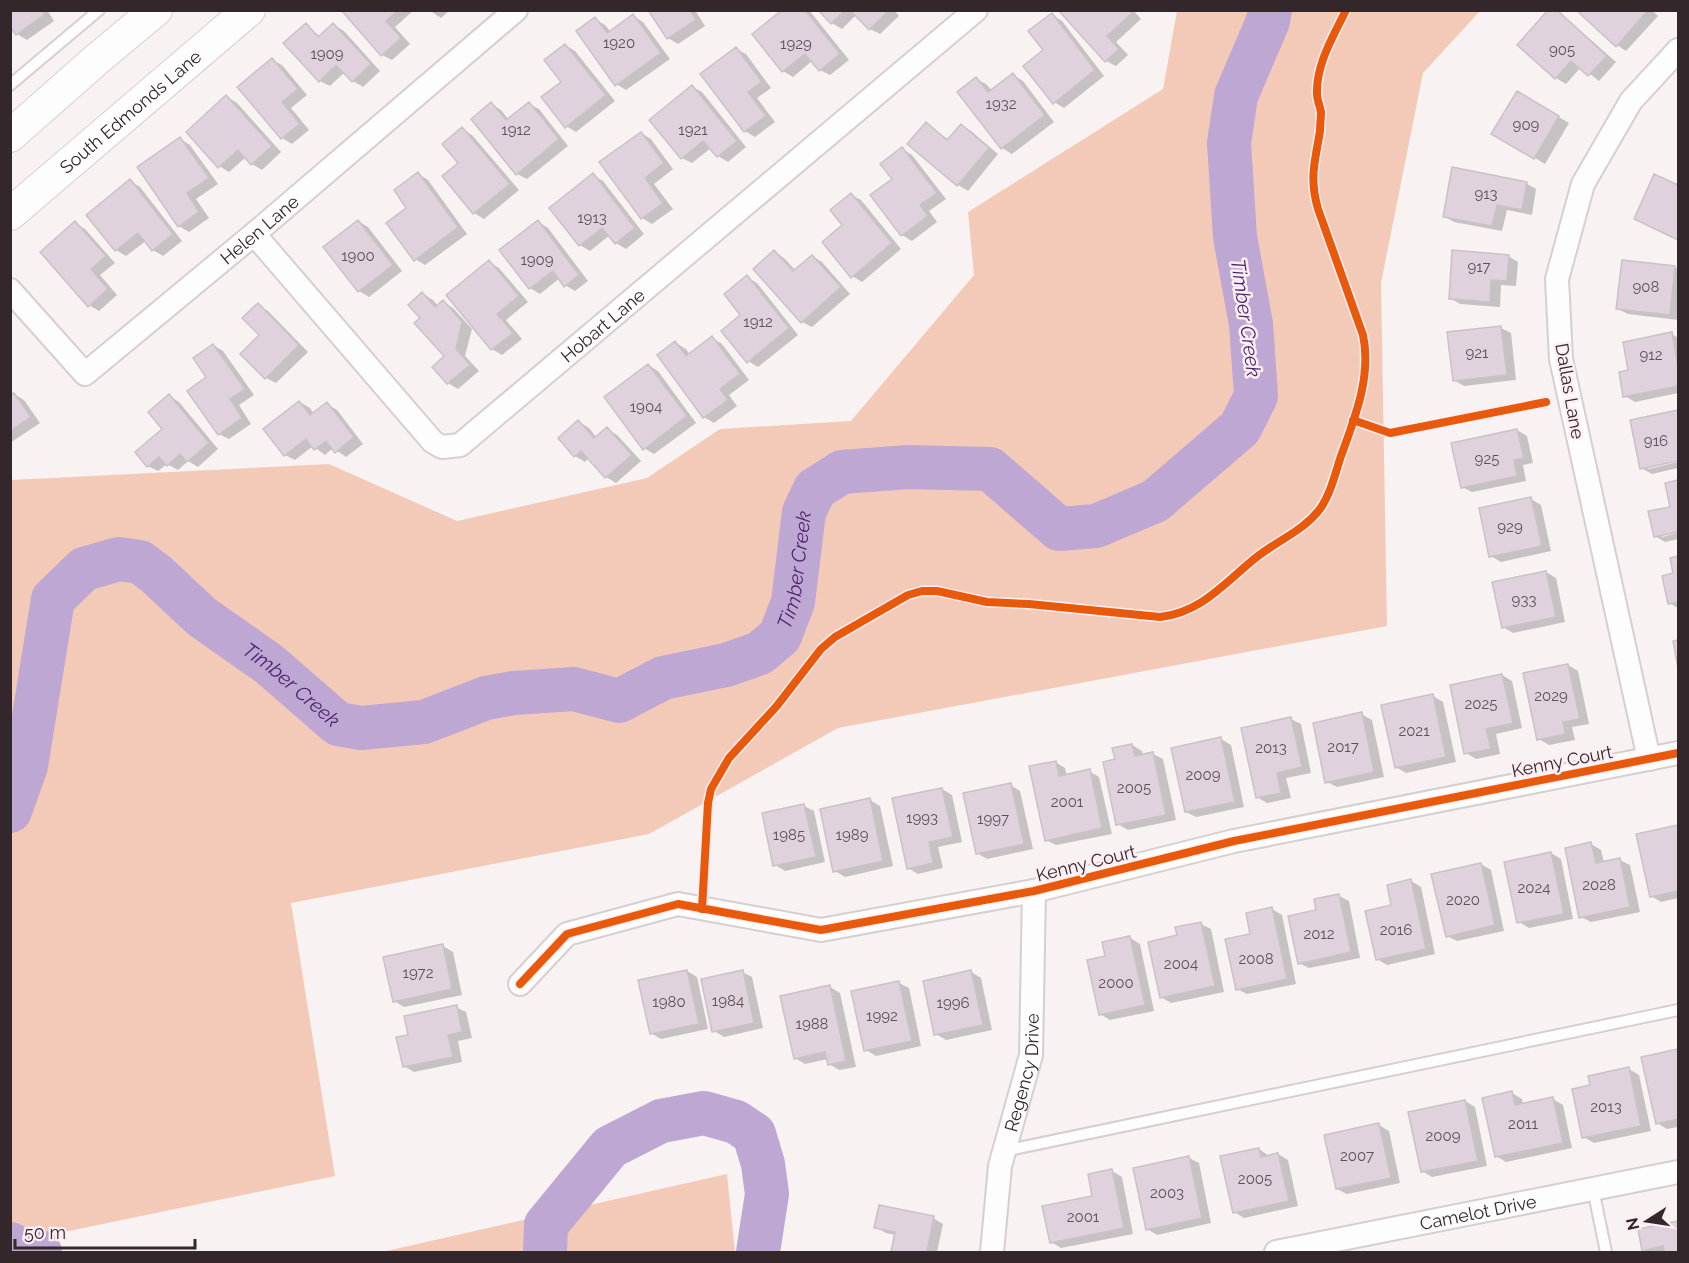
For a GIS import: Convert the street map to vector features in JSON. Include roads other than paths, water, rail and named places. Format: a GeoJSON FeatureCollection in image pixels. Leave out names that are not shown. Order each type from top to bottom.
{"type":"FeatureCollection","features":[{"type":"Feature","properties":{"kind":"main road"},"geometry":{"type":"LineString","coordinates":[[10,136],[156,10]]}},
{"type":"Feature","properties":{"kind":"main road","name":"South Edmonds Lane"},"geometry":{"type":"LineString","coordinates":[[10,214],[249,10]]}},
{"type":"Feature","properties":{"kind":"street","name":"Helen Lane"},"geometry":{"type":"LineString","coordinates":[[10,290],[85,374],[254,234],[516,10]]}},
{"type":"Feature","properties":{"kind":"street","name":"Hobart Lane"},"geometry":{"type":"LineString","coordinates":[[254,234],[433,442],[442,447],[460,445],[976,10]]}},
{"type":"Feature","properties":{"kind":"street","name":"Dallas Lane"},"geometry":{"type":"LineString","coordinates":[[1649,759],[1561,358],[1557,279],[1583,184],[1631,101],[1678,50]]}},
{"type":"Feature","properties":{"kind":"street","name":"Kenny Court"},"geometry":{"type":"LineString","coordinates":[[520,984],[567,934],[678,904],[820,930],[1034,891],[1234,841],[1678,753]]}},
{"type":"Feature","properties":{"kind":"street","name":"Regency Drive"},"geometry":{"type":"LineString","coordinates":[[992,1252],[1000,1166],[1031,1055],[1034,891]]}},
{"type":"Feature","properties":{"kind":"street","name":"Camelot Drive"},"geometry":{"type":"LineString","coordinates":[[1276,1252],[1678,1172]]}},
{"type":"Feature","properties":{"kind":"lane"},"geometry":{"type":"LineString","coordinates":[[10,86],[99,10]]}},
{"type":"Feature","properties":{"kind":"lane"},"geometry":{"type":"LineString","coordinates":[[1004,1151],[1678,1010]]}},
{"type":"Feature","properties":{"kind":"lane"},"geometry":{"type":"LineString","coordinates":[[1593,1189],[1606,1252]]}},
{"type":"Feature","properties":{"kind":"waterway","name":"Timber Creek"},"geometry":{"type":"LineString","coordinates":[[10,811],[26,766],[53,599],[84,569],[119,559],[140,562],[156,574],[202,617],[269,664],[338,724],[361,728],[424,722],[486,698],[514,693],[574,689],[619,701],[663,678],[726,665],[760,653],[780,636],[793,602],[804,512],[815,489],[842,472],[908,467],[990,469],[1059,529],[1096,526],[1155,501],[1240,428],[1256,396],[1251,324],[1235,237],[1229,143],[1236,96],[1268,21],[1270,10]]}},
{"type":"Feature","properties":{"kind":"waterway","name":"Timber Creek"},"geometry":{"type":"LineString","coordinates":[[545,1252],[546,1225],[610,1147],[661,1121],[704,1113],[736,1122],[754,1134],[763,1164],[767,1194],[758,1252]]}},
{"type":"Feature","properties":{"kind":"waterway","name":"Timber Creek"},"geometry":{"type":"LineString","coordinates":[[10,1244],[25,1251],[40,1252]]}}]}
